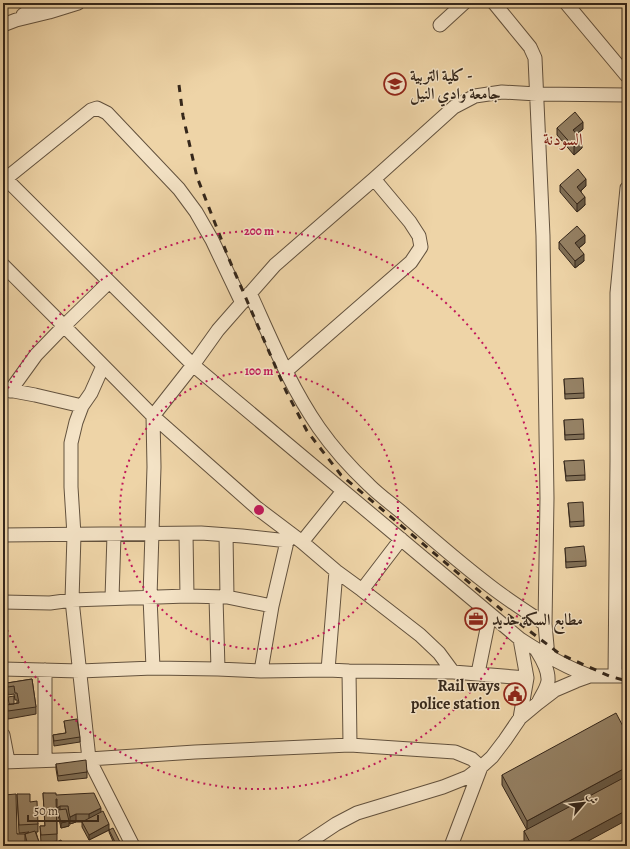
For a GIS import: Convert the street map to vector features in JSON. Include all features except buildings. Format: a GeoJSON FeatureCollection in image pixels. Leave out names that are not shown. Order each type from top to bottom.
{"type":"FeatureCollection","features":[{"type":"Feature","properties":{"kind":"street"},"geometry":{"type":"LineString","coordinates":[[16,20],[41,3]]}},
{"type":"Feature","properties":{"kind":"street"},"geometry":{"type":"LineString","coordinates":[[3,25],[78,3]]}},
{"type":"Feature","properties":{"kind":"street"},"geometry":{"type":"LineString","coordinates":[[440,25],[464,3]]}},
{"type":"Feature","properties":{"kind":"street"},"geometry":{"type":"LineString","coordinates":[[494,3],[530,47],[535,58],[544,236],[547,498],[545,624],[548,657]]}},
{"type":"Feature","properties":{"kind":"street"},"geometry":{"type":"LineString","coordinates":[[566,3],[627,76]]}},
{"type":"Feature","properties":{"kind":"street"},"geometry":{"type":"LineString","coordinates":[[153,668],[150,597],[154,467],[153,416],[218,330],[275,265],[454,107],[475,96],[502,92],[627,95]]}},
{"type":"Feature","properties":{"kind":"street"},"geometry":{"type":"LineString","coordinates":[[242,303],[212,240],[196,212],[179,188],[107,113],[97,108],[91,110],[4,178],[193,365],[520,640],[564,666],[590,676]]}},
{"type":"Feature","properties":{"kind":"street"},"geometry":{"type":"LineString","coordinates":[[286,371],[411,262],[421,248],[419,236],[410,222],[374,179]]}},
{"type":"Feature","properties":{"kind":"street"},"geometry":{"type":"LineString","coordinates":[[303,846],[336,824],[357,813],[443,787],[468,777],[481,768],[492,757],[506,740],[520,718],[555,690],[590,676],[621,676],[617,460],[627,188]]}},
{"type":"Feature","properties":{"kind":"street"},"geometry":{"type":"LineString","coordinates":[[3,265],[153,416],[289,537]]}},
{"type":"Feature","properties":{"kind":"street"},"geometry":{"type":"LineString","coordinates":[[6,390],[36,355],[109,282]]}},
{"type":"Feature","properties":{"kind":"street"},"geometry":{"type":"LineString","coordinates":[[250,292],[300,399],[319,428],[343,458],[369,486],[449,553],[490,586],[545,624]]}},
{"type":"Feature","properties":{"kind":"street"},"geometry":{"type":"LineString","coordinates":[[103,366],[82,406],[71,443],[71,487],[74,535],[72,600],[89,759],[133,846]]}},
{"type":"Feature","properties":{"kind":"street"},"geometry":{"type":"LineString","coordinates":[[6,390],[82,406]]}},
{"type":"Feature","properties":{"kind":"street"},"geometry":{"type":"LineString","coordinates":[[302,542],[343,490]]}},
{"type":"Feature","properties":{"kind":"street"},"geometry":{"type":"LineString","coordinates":[[112,598],[114,534]]}},
{"type":"Feature","properties":{"kind":"street"},"geometry":{"type":"LineString","coordinates":[[3,535],[186,534],[289,537],[302,542],[336,571],[420,635],[439,653],[453,672]]}},
{"type":"Feature","properties":{"kind":"street"},"geometry":{"type":"LineString","coordinates":[[186,534],[187,596]]}},
{"type":"Feature","properties":{"kind":"street"},"geometry":{"type":"LineString","coordinates":[[218,669],[226,535]]}},
{"type":"Feature","properties":{"kind":"street"},"geometry":{"type":"LineString","coordinates":[[261,671],[272,606],[289,537]]}},
{"type":"Feature","properties":{"kind":"street"},"geometry":{"type":"LineString","coordinates":[[362,590],[401,539]]}},
{"type":"Feature","properties":{"kind":"street"},"geometry":{"type":"LineString","coordinates":[[328,670],[336,571]]}},
{"type":"Feature","properties":{"kind":"street"},"geometry":{"type":"LineString","coordinates":[[3,602],[50,603],[72,600],[187,596],[222,597],[272,606]]}},
{"type":"Feature","properties":{"kind":"street"},"geometry":{"type":"LineString","coordinates":[[478,673],[490,614]]}},
{"type":"Feature","properties":{"kind":"street"},"geometry":{"type":"LineString","coordinates":[[520,640],[527,678],[520,718]]}},
{"type":"Feature","properties":{"kind":"street"},"geometry":{"type":"LineString","coordinates":[[536,650],[544,662],[548,680],[538,703]]}},
{"type":"Feature","properties":{"kind":"street"},"geometry":{"type":"LineString","coordinates":[[3,670],[80,671],[153,668],[261,671],[328,670],[478,673],[527,678]]}},
{"type":"Feature","properties":{"kind":"street"},"geometry":{"type":"LineString","coordinates":[[45,670],[45,760]]}},
{"type":"Feature","properties":{"kind":"street"},"geometry":{"type":"LineString","coordinates":[[349,671],[350,745]]}},
{"type":"Feature","properties":{"kind":"street"},"geometry":{"type":"LineString","coordinates":[[3,735],[5,761],[89,759],[195,752],[350,745],[455,752],[472,759],[481,768]]}},
{"type":"Feature","properties":{"kind":"street"},"geometry":{"type":"LineString","coordinates":[[451,846],[481,768]]}},
{"type":"Feature","properties":{"kind":"railway"},"geometry":{"type":"LineString","coordinates":[[179,85],[183,116],[197,177],[229,259],[286,391],[307,431],[341,475],[503,611],[560,654],[609,676],[627,681]]}},
{"type":"Feature","properties":{"kind":"place","name":"كلية التربية - جامعة وادي النيل"},"geometry":{"type":"Point","coordinates":[395,84]}},
{"type":"Feature","properties":{"kind":"place","name":"مطابع السكة حديد"},"geometry":{"type":"Point","coordinates":[476,619]}},
{"type":"Feature","properties":{"kind":"place","name":"Rail ways police station"},"geometry":{"type":"Point","coordinates":[515,694]}},
{"type":"Feature","properties":{"kind":"district","name":"السودنة"},"geometry":{"type":"Point","coordinates":[563,139]}}]}
